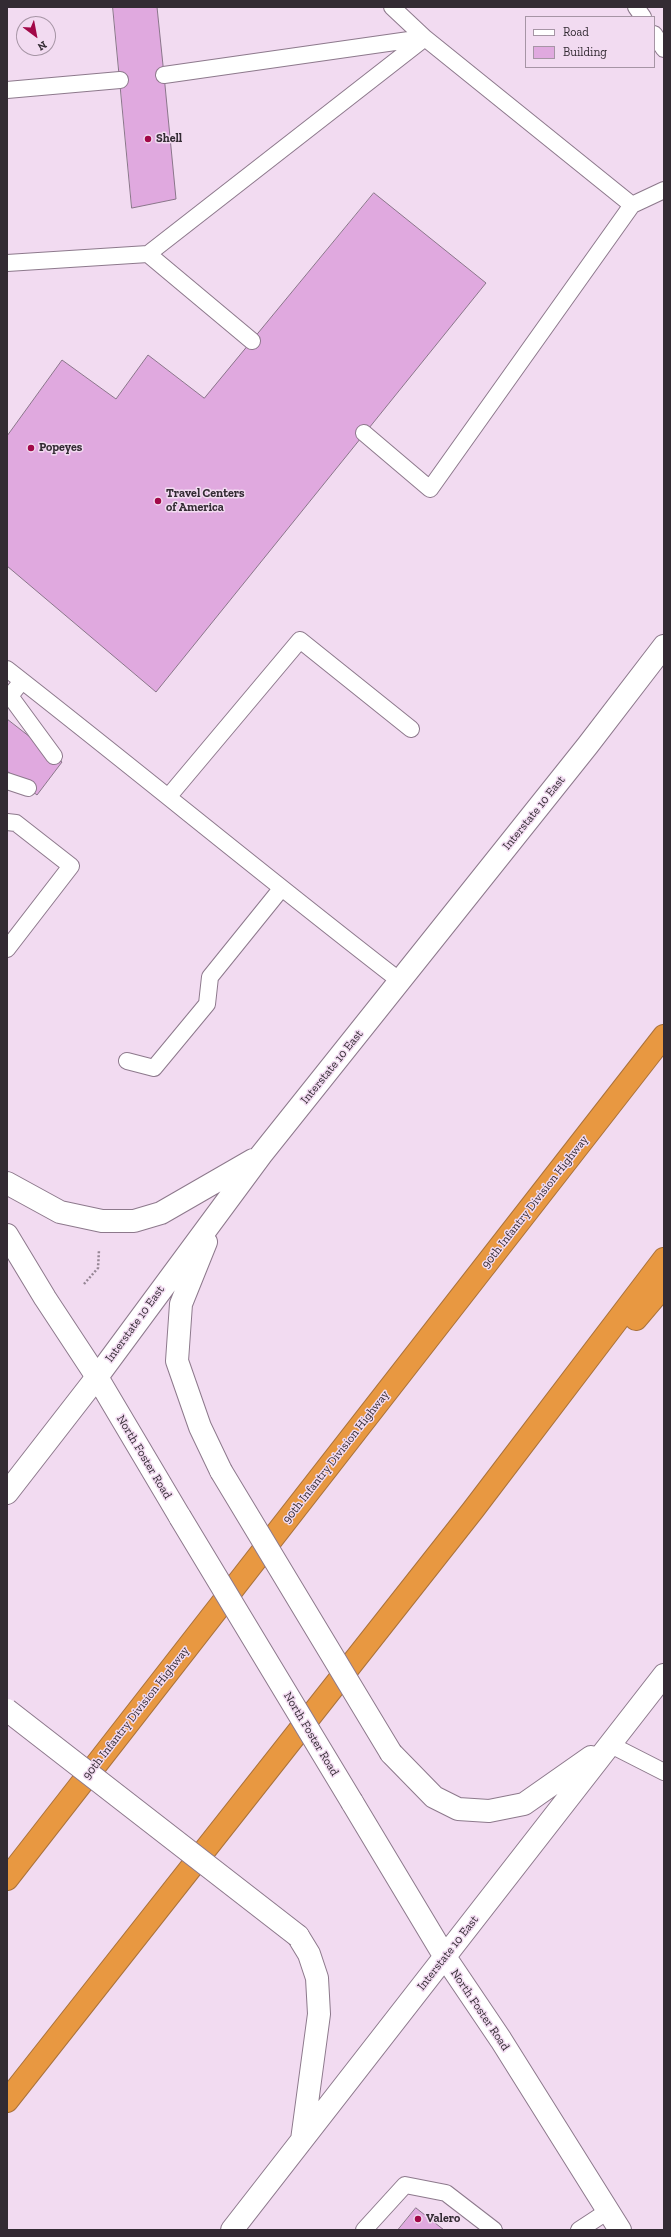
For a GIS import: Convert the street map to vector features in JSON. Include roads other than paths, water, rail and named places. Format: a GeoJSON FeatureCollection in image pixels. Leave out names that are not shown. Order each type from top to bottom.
{"type":"FeatureCollection","features":[{"type":"Feature","properties":{"kind":"highway","name":"90th Infantry Division Highway"},"geometry":{"type":"LineString","coordinates":[[7,1879],[664,1036]]}},
{"type":"Feature","properties":{"kind":"highway"},"geometry":{"type":"LineString","coordinates":[[7,2101],[473,1510],[664,1259]]}},
{"type":"Feature","properties":{"kind":"highway"},"geometry":{"type":"LineString","coordinates":[[473,1510],[664,1286]]}},
{"type":"Feature","properties":{"kind":"main road","name":"Interstate 10 East"},"geometry":{"type":"LineString","coordinates":[[7,1493],[97,1376],[261,1155],[588,745],[664,646]]}},
{"type":"Feature","properties":{"kind":"main road"},"geometry":{"type":"LineString","coordinates":[[7,1183],[60,1212],[102,1221],[134,1221],[161,1213],[261,1155]]}},
{"type":"Feature","properties":{"kind":"main road"},"geometry":{"type":"LineString","coordinates":[[218,1213],[181,1304],[177,1361],[200,1427],[221,1471],[391,1753],[434,1797],[458,1809],[490,1811],[524,1804],[609,1744]]}},
{"type":"Feature","properties":{"kind":"main road","name":"North Foster Road"},"geometry":{"type":"LineString","coordinates":[[7,1235],[45,1298],[97,1376],[180,1517],[445,1957],[500,2040],[620,2230]]}},
{"type":"Feature","properties":{"kind":"main road","name":"Interstate 10 East"},"geometry":{"type":"LineString","coordinates":[[232,2230],[664,1675]]}},
{"type":"Feature","properties":{"kind":"main road"},"geometry":{"type":"LineString","coordinates":[[7,1710],[298,1936],[309,1954],[318,1978],[319,2014],[302,2141]]}},
{"type":"Feature","properties":{"kind":"lane"},"geometry":{"type":"LineString","coordinates":[[392,7],[425,38],[632,205]]}},
{"type":"Feature","properties":{"kind":"lane"},"geometry":{"type":"LineString","coordinates":[[636,7],[641,16]]}},
{"type":"Feature","properties":{"kind":"lane"},"geometry":{"type":"LineString","coordinates":[[655,36],[664,49]]}},
{"type":"Feature","properties":{"kind":"lane"},"geometry":{"type":"LineString","coordinates":[[164,75],[425,38]]}},
{"type":"Feature","properties":{"kind":"lane"},"geometry":{"type":"LineString","coordinates":[[7,263],[148,254],[425,38]]}},
{"type":"Feature","properties":{"kind":"lane"},"geometry":{"type":"LineString","coordinates":[[7,90],[120,80]]}},
{"type":"Feature","properties":{"kind":"lane"},"geometry":{"type":"LineString","coordinates":[[364,433],[430,489],[632,205],[664,190]]}},
{"type":"Feature","properties":{"kind":"lane"},"geometry":{"type":"LineString","coordinates":[[148,254],[252,341]]}},
{"type":"Feature","properties":{"kind":"lane"},"geometry":{"type":"LineString","coordinates":[[169,796],[300,640],[411,729]]}},
{"type":"Feature","properties":{"kind":"lane"},"geometry":{"type":"LineString","coordinates":[[7,669],[169,796],[281,888],[400,981]]}},
{"type":"Feature","properties":{"kind":"lane"},"geometry":{"type":"LineString","coordinates":[[8,696],[22,681]]}},
{"type":"Feature","properties":{"kind":"lane"},"geometry":{"type":"LineString","coordinates":[[8,696],[30,737]]}},
{"type":"Feature","properties":{"kind":"lane"},"geometry":{"type":"LineString","coordinates":[[8,696],[54,756]]}},
{"type":"Feature","properties":{"kind":"lane"},"geometry":{"type":"LineString","coordinates":[[7,781],[28,788]]}},
{"type":"Feature","properties":{"kind":"lane"},"geometry":{"type":"LineString","coordinates":[[7,822],[16,823],[71,866],[7,949]]}},
{"type":"Feature","properties":{"kind":"lane"},"geometry":{"type":"LineString","coordinates":[[127,1060],[154,1068],[207,1004],[210,977],[281,888]]}},
{"type":"Feature","properties":{"kind":"lane"},"geometry":{"type":"LineString","coordinates":[[609,1744],[664,1772]]}},
{"type":"Feature","properties":{"kind":"lane"},"geometry":{"type":"LineString","coordinates":[[364,2230],[405,2185],[446,2193],[494,2230]]}},
{"type":"Feature","properties":{"kind":"lane"},"geometry":{"type":"LineString","coordinates":[[579,2230],[608,2211]]}},
{"type":"Feature","properties":{"kind":"place","name":"Shell"},"geometry":{"type":"Point","coordinates":[148,139]}},
{"type":"Feature","properties":{"kind":"place","name":"Popeyes"},"geometry":{"type":"Point","coordinates":[31,448]}},
{"type":"Feature","properties":{"kind":"place","name":"Travel Centers of America"},"geometry":{"type":"Point","coordinates":[158,501]}},
{"type":"Feature","properties":{"kind":"place","name":"Valero"},"geometry":{"type":"Point","coordinates":[418,2219]}}]}
